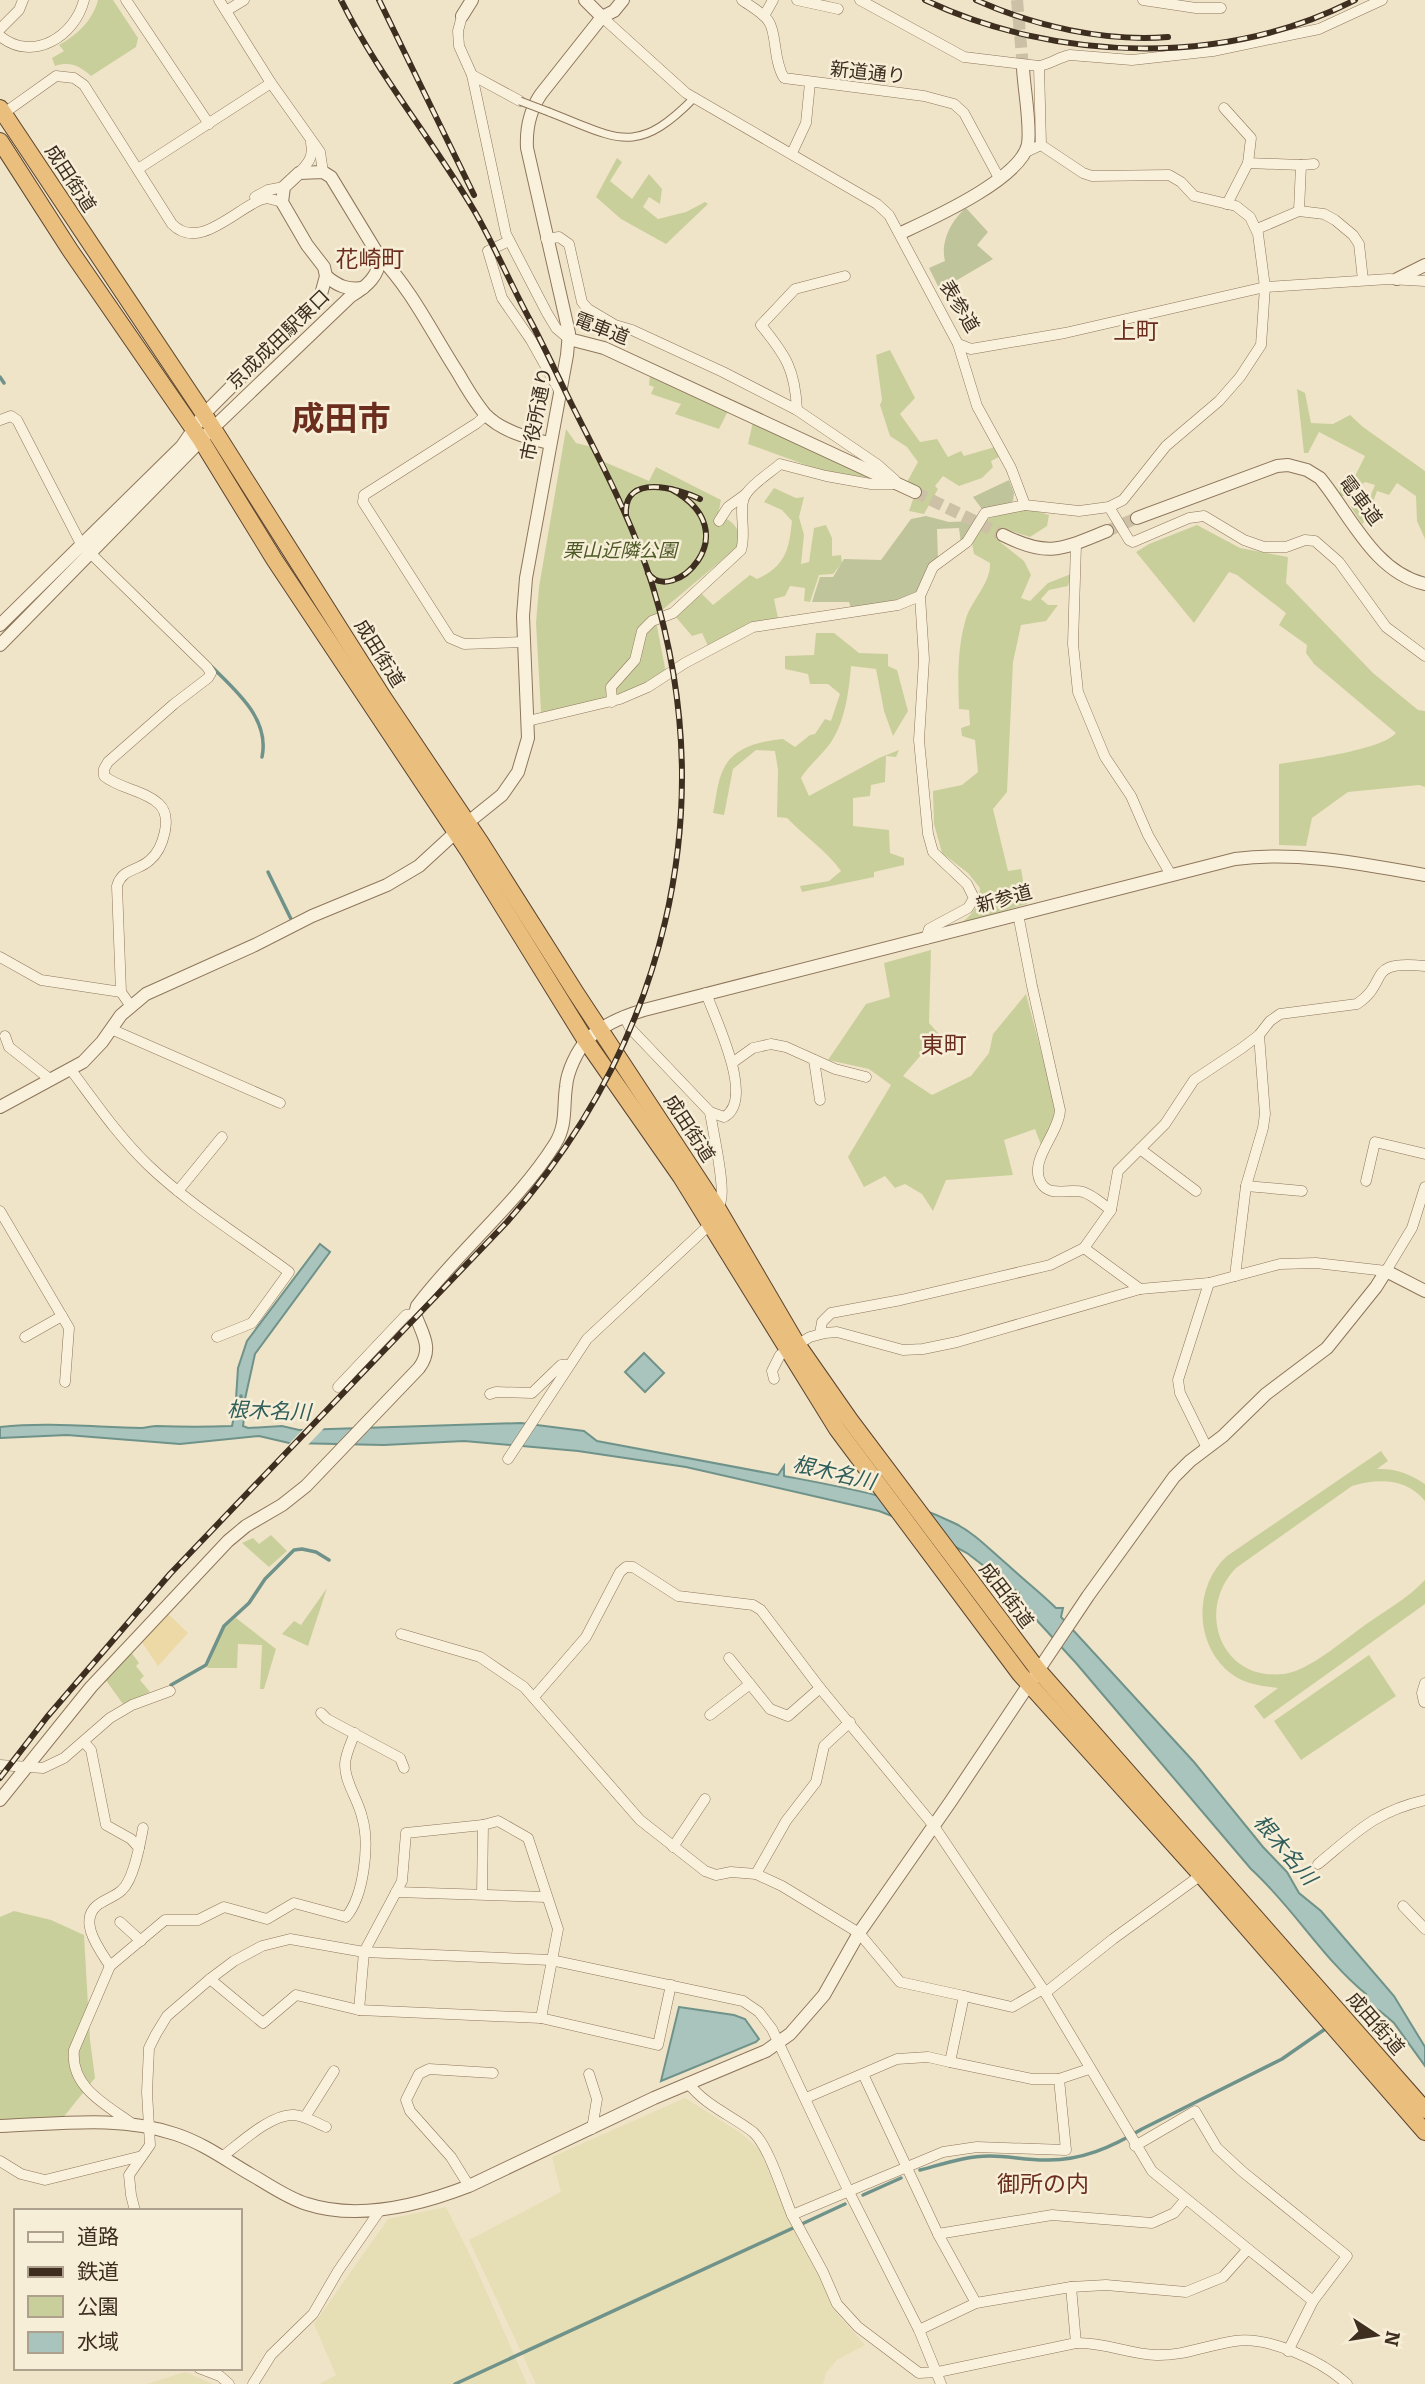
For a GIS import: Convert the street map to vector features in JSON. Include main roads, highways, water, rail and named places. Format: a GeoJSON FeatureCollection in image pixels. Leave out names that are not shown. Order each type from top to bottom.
{"type":"FeatureCollection","features":[{"type":"Feature","properties":{"kind":"highway","name":"成田街道"},"geometry":{"type":"LineString","coordinates":[[1,112],[209,421],[383,697],[586,1041],[681,1177],[709,1224],[844,1424],[1018,1659],[1037,1670],[1425,2110]]}},
{"type":"Feature","properties":{"kind":"highway","name":"成田街道"},"geometry":{"type":"LineString","coordinates":[[0,141],[70,250],[197,434],[274,559],[600,1029],[718,1209],[792,1347]]}},
{"type":"Feature","properties":{"kind":"highway","name":"成田街道"},"geometry":{"type":"LineString","coordinates":[[1037,1670],[1201,1875],[1425,2132]]}},
{"type":"Feature","properties":{"kind":"water"},"geometry":{"type":"Polygon","coordinates":[[[320,1244],[330,1252],[255,1354],[245,1399],[236,1399],[238,1368],[247,1341],[320,1244]]]}},
{"type":"Feature","properties":{"kind":"water"},"geometry":{"type":"Polygon","coordinates":[[[644,1353],[664,1373],[645,1392],[625,1372],[644,1353]]]}},
{"type":"Feature","properties":{"kind":"water"},"geometry":{"type":"Polygon","coordinates":[[[235,1412],[245,1412],[243,1426],[248,1428],[282,1426],[299,1430],[521,1423],[584,1431],[597,1441],[778,1475],[784,1466],[784,1476],[913,1506],[962,1527],[1056,1608],[1063,1608],[1061,1617],[1194,1762],[1263,1847],[1287,1872],[1299,1893],[1321,1911],[1394,1996],[1425,2047],[1425,2066],[1394,2023],[1365,2002],[1366,1994],[1335,1965],[1076,1663],[1020,1602],[1019,1593],[967,1553],[915,1525],[879,1511],[686,1467],[578,1451],[464,1441],[384,1445],[289,1443],[259,1436],[180,1444],[67,1435],[0,1438],[0,1427],[18,1426],[232,1426],[235,1412]]]}},
{"type":"Feature","properties":{"kind":"water"},"geometry":{"type":"Polygon","coordinates":[[[679,2007],[745,2019],[759,2039],[661,2081],[679,2007]]]}},
{"type":"Feature","properties":{"kind":"waterway"},"geometry":{"type":"LineString","coordinates":[[0,377],[4,383]]}},
{"type":"Feature","properties":{"kind":"waterway"},"geometry":{"type":"LineString","coordinates":[[211,666],[241,696],[256,718],[261,730],[262,757]]}},
{"type":"Feature","properties":{"kind":"waterway"},"geometry":{"type":"LineString","coordinates":[[268,872],[291,919]]}},
{"type":"Feature","properties":{"kind":"waterway","name":"根木名川"},"geometry":{"type":"LineString","coordinates":[[239,1416],[241,1396]]}},
{"type":"Feature","properties":{"kind":"waterway"},"geometry":{"type":"LineString","coordinates":[[171,1685],[206,1665],[224,1626],[249,1603],[265,1579],[294,1550],[316,1552],[329,1560]]}},
{"type":"Feature","properties":{"kind":"waterway"},"geometry":{"type":"LineString","coordinates":[[920,2170],[981,2156],[1058,2160],[1096,2152],[1282,2059],[1328,2027]]}},
{"type":"Feature","properties":{"kind":"waterway"},"geometry":{"type":"LineString","coordinates":[[863,2195],[901,2178]]}},
{"type":"Feature","properties":{"kind":"waterway"},"geometry":{"type":"LineString","coordinates":[[455,2384],[845,2204]]}},
{"type":"Feature","properties":{"kind":"tunnel"},"geometry":{"type":"LineString","coordinates":[[1017,0],[1023,68]]}},
{"type":"Feature","properties":{"kind":"tunnel"},"geometry":{"type":"LineString","coordinates":[[915,492],[1003,535]]}},
{"type":"Feature","properties":{"kind":"tunnel"},"geometry":{"type":"LineString","coordinates":[[1107,531],[1137,518]]}},
{"type":"Feature","properties":{"kind":"railway"},"geometry":{"type":"LineString","coordinates":[[0,1778],[47,1717],[170,1574],[507,1222],[561,1153],[606,1079],[641,1002],[665,922],[679,840],[681,755],[673,670],[644,561],[605,471],[482,225],[388,81],[341,0]]}},
{"type":"Feature","properties":{"kind":"railway"},"geometry":{"type":"LineString","coordinates":[[379,0],[474,195]]}},
{"type":"Feature","properties":{"kind":"railway"},"geometry":{"type":"LineString","coordinates":[[925,0],[976,21],[1029,36],[1084,45],[1140,48],[1196,46],[1251,37],[1304,22],[1355,0]]}},
{"type":"Feature","properties":{"kind":"railway"},"geometry":{"type":"LineString","coordinates":[[976,0],[1021,17],[1070,30],[1119,37],[1168,37]]}},
{"type":"Feature","properties":{"kind":"railway"},"geometry":{"type":"LineString","coordinates":[[626,514],[628,501],[633,493],[642,488],[666,488],[700,499]]}},
{"type":"Feature","properties":{"kind":"railway"},"geometry":{"type":"LineString","coordinates":[[648,573],[659,581],[672,580],[686,573],[698,560],[705,544],[705,525],[694,507],[671,489]]}},
{"type":"Feature","properties":{"kind":"district","name":"花崎町"},"geometry":{"type":"Point","coordinates":[370,259]}},
{"type":"Feature","properties":{"kind":"district","name":"上町"},"geometry":{"type":"Point","coordinates":[1136,331]}},
{"type":"Feature","properties":{"kind":"district","name":"成田市"},"geometry":{"type":"Point","coordinates":[341,418]}},
{"type":"Feature","properties":{"kind":"district","name":"東町"},"geometry":{"type":"Point","coordinates":[944,1045]}},
{"type":"Feature","properties":{"kind":"district","name":"御所の内"},"geometry":{"type":"Point","coordinates":[1043,2184]}},
{"type":"Feature","properties":{"kind":"park label","name":"栗山近隣公園"},"geometry":{"type":"Point","coordinates":[620,550]}}]}
